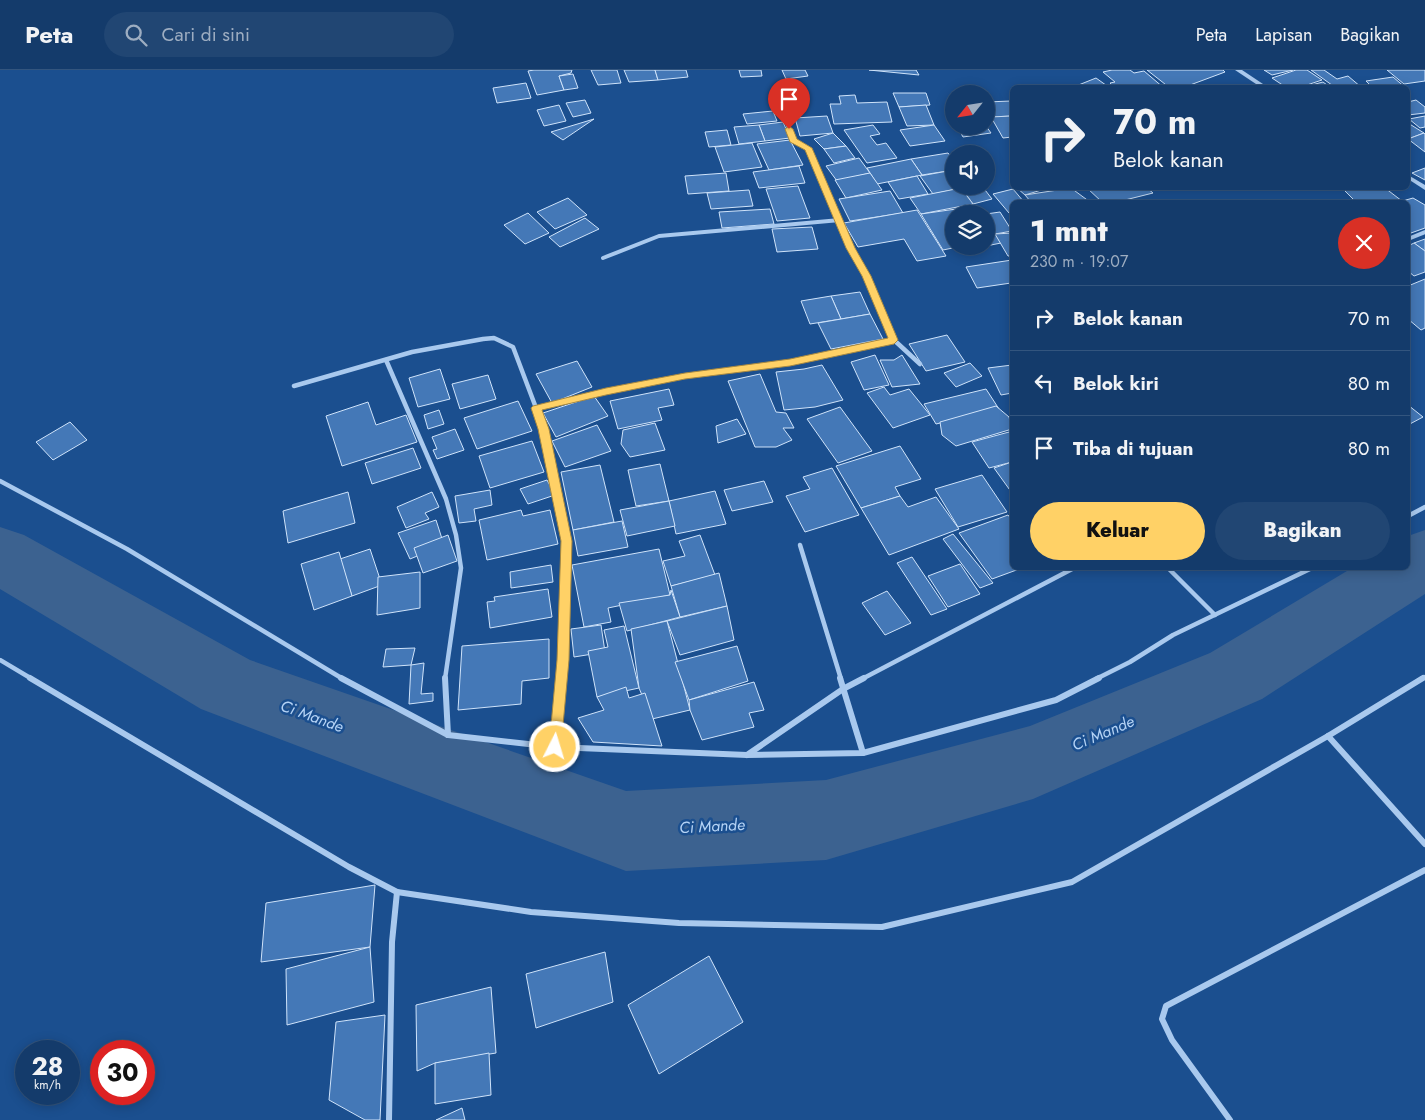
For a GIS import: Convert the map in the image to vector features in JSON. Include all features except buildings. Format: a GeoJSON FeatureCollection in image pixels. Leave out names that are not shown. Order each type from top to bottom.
{"type":"FeatureCollection","features":[{"type":"Feature","properties":{"kind":"street"},"geometry":{"type":"LineString","coordinates":[[1238,70],[1262,85]]}},
{"type":"Feature","properties":{"kind":"street"},"geometry":{"type":"LineString","coordinates":[[786,117],[793,140],[808,148],[851,248],[866,276],[894,340],[920,364]]}},
{"type":"Feature","properties":{"kind":"street"},"geometry":{"type":"LineString","coordinates":[[1410,178],[1425,188]]}},
{"type":"Feature","properties":{"kind":"street"},"geometry":{"type":"LineString","coordinates":[[604,258],[659,236],[840,220]]}},
{"type":"Feature","properties":{"kind":"street"},"geometry":{"type":"LineString","coordinates":[[1410,238],[1425,232]]}},
{"type":"Feature","properties":{"kind":"street"},"geometry":{"type":"LineString","coordinates":[[294,386],[412,352],[494,338],[513,347],[544,429],[567,541],[563,660],[555,747]]}},
{"type":"Feature","properties":{"kind":"street"},"geometry":{"type":"LineString","coordinates":[[536,408],[675,378],[790,363],[894,340]]}},
{"type":"Feature","properties":{"kind":"street"},"geometry":{"type":"LineString","coordinates":[[386,360],[446,499],[456,535],[461,568],[445,678],[448,735]]}},
{"type":"Feature","properties":{"kind":"street"},"geometry":{"type":"LineString","coordinates":[[0,481],[127,549],[361,690],[448,735],[555,747],[747,755],[863,753],[1056,700],[1130,662],[1173,635],[1308,570]]}},
{"type":"Feature","properties":{"kind":"street"},"geometry":{"type":"LineString","coordinates":[[1410,515],[1425,507]]}},
{"type":"Feature","properties":{"kind":"street"},"geometry":{"type":"LineString","coordinates":[[800,545],[863,753]]}},
{"type":"Feature","properties":{"kind":"street"},"geometry":{"type":"LineString","coordinates":[[747,755],[843,689],[1070,570]]}},
{"type":"Feature","properties":{"kind":"street"},"geometry":{"type":"LineString","coordinates":[[1170,570],[1215,615]]}},
{"type":"Feature","properties":{"kind":"street"},"geometry":{"type":"LineString","coordinates":[[0,660],[349,867],[397,892],[541,913],[679,923],[882,927],[1072,882],[1328,736],[1425,677]]}},
{"type":"Feature","properties":{"kind":"street"},"geometry":{"type":"LineString","coordinates":[[1328,736],[1425,844]]}},
{"type":"Feature","properties":{"kind":"street"},"geometry":{"type":"LineString","coordinates":[[1230,1120],[1172,1040],[1162,1019],[1166,1006],[1425,870]]}},
{"type":"Feature","properties":{"kind":"street"},"geometry":{"type":"LineString","coordinates":[[389,1120],[392,942],[397,892]]}},
{"type":"Feature","properties":{"kind":"waterway","name":"Ci Mande"},"geometry":{"type":"LineString","coordinates":[[0,555],[227,685],[626,831],[826,820],[1033,762],[1236,676],[1406,570]]}},
{"type":"Feature","properties":{"kind":"waterway","name":"Ci Mande"},"geometry":{"type":"LineString","coordinates":[[1410,567],[1425,558]]}},
{"type":"Feature","properties":{"kind":"route"},"geometry":{"type":"LineString","coordinates":[[555,747],[563,660],[567,541],[544,429],[536,408],[606,391],[685,376],[790,363],[894,340],[866,276],[851,248],[808,148],[793,140],[789,129]]}}]}
